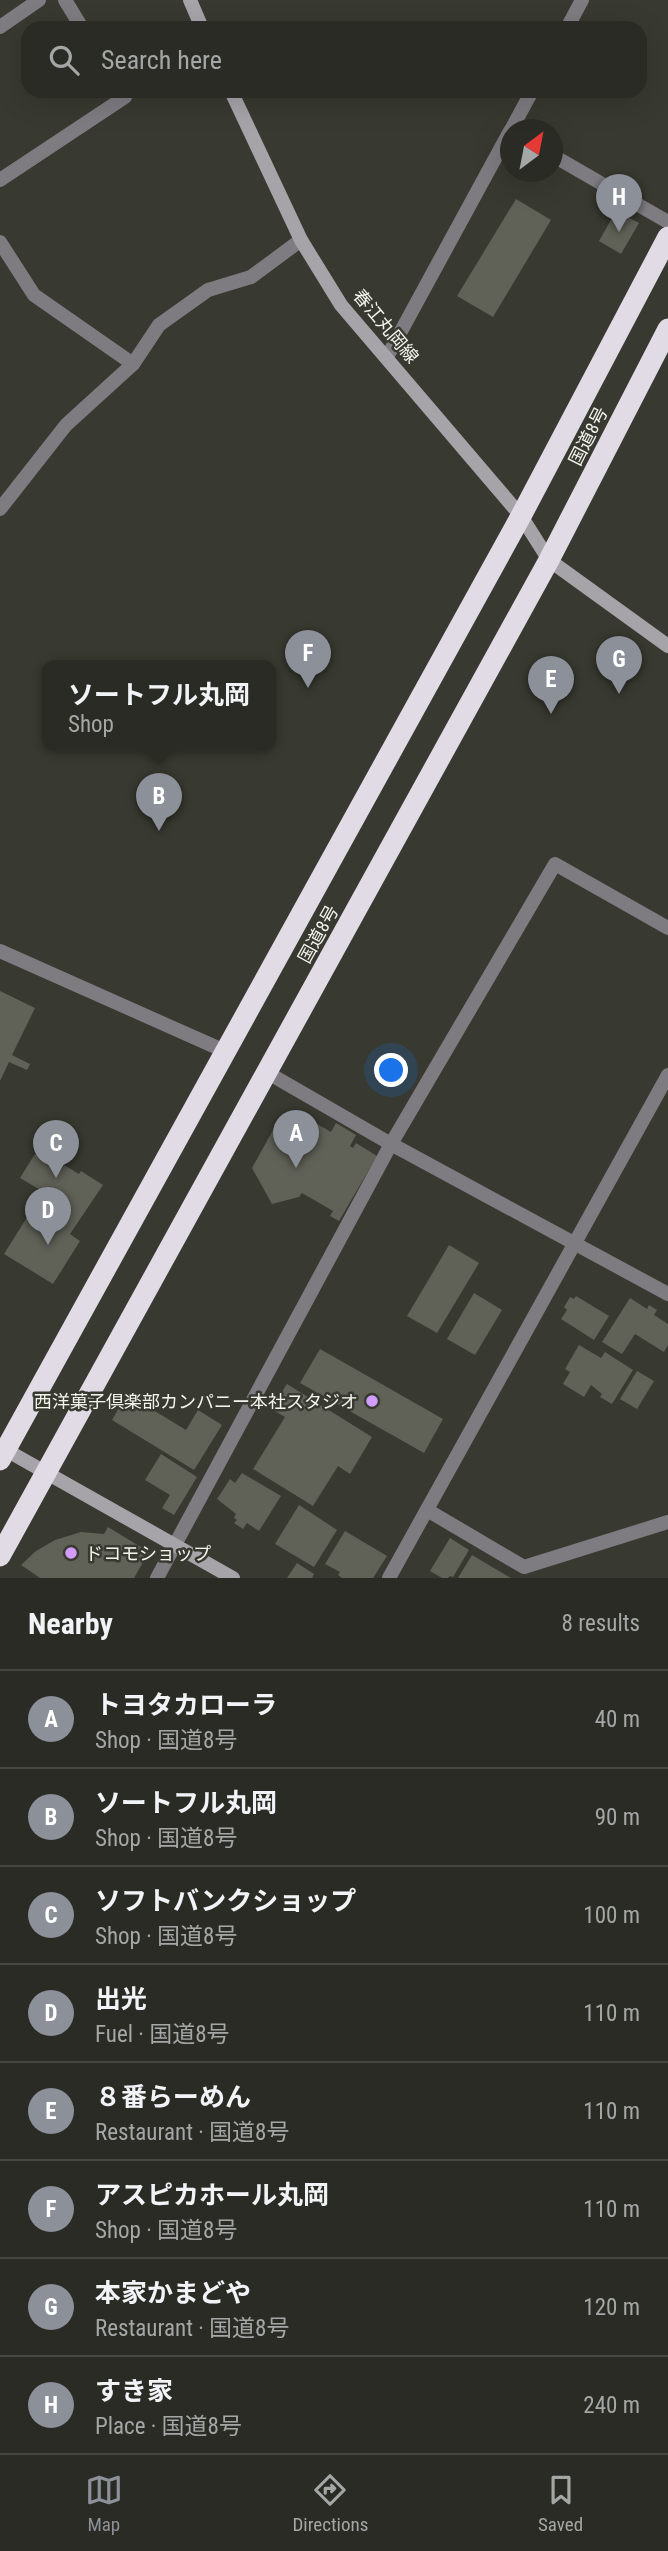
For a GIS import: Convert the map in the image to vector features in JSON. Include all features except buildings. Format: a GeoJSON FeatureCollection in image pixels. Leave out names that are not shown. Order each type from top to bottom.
{"type":"FeatureCollection","features":[{"type":"Feature","properties":{"kind":"highway","name":"国道8号"},"geometry":{"type":"LineString","coordinates":[[3,1455],[521,516],[668,237]]}},
{"type":"Feature","properties":{"kind":"highway","name":"国道8号"},"geometry":{"type":"LineString","coordinates":[[0,1556],[549,560],[668,329]]}},
{"type":"Feature","properties":{"kind":"main road"},"geometry":{"type":"LineString","coordinates":[[190,0],[199,21]]}},
{"type":"Feature","properties":{"kind":"main road","name":"春江丸岡線"},"geometry":{"type":"LineString","coordinates":[[235,98],[301,240],[341,305],[521,516],[549,560]]}},
{"type":"Feature","properties":{"kind":"main road"},"geometry":{"type":"LineString","coordinates":[[549,560],[668,646]]}},
{"type":"Feature","properties":{"kind":"main road"},"geometry":{"type":"LineString","coordinates":[[3,1455],[47,1474],[233,1578]]}},
{"type":"Feature","properties":{"kind":"street"},"geometry":{"type":"LineString","coordinates":[[0,27],[38,0]]}},
{"type":"Feature","properties":{"kind":"street"},"geometry":{"type":"LineString","coordinates":[[65,0],[78,21]]}},
{"type":"Feature","properties":{"kind":"street"},"geometry":{"type":"LineString","coordinates":[[571,21],[582,0]]}},
{"type":"Feature","properties":{"kind":"street"},"geometry":{"type":"LineString","coordinates":[[0,180],[123,98]]}},
{"type":"Feature","properties":{"kind":"street"},"geometry":{"type":"LineString","coordinates":[[517,119],[528,98]]}},
{"type":"Feature","properties":{"kind":"street"},"geometry":{"type":"LineString","coordinates":[[387,358],[500,150]]}},
{"type":"Feature","properties":{"kind":"street"},"geometry":{"type":"LineString","coordinates":[[563,161],[668,222]]}},
{"type":"Feature","properties":{"kind":"street"},"geometry":{"type":"LineString","coordinates":[[0,509],[66,425],[132,363],[159,325],[208,290],[251,277],[301,240]]}},
{"type":"Feature","properties":{"kind":"street"},"geometry":{"type":"LineString","coordinates":[[0,242],[34,295],[132,363]]}},
{"type":"Feature","properties":{"kind":"street"},"geometry":{"type":"LineString","coordinates":[[157,1578],[391,1144],[555,864],[668,928]]}},
{"type":"Feature","properties":{"kind":"street"},"geometry":{"type":"LineString","coordinates":[[0,951],[227,1052]]}},
{"type":"Feature","properties":{"kind":"street"},"geometry":{"type":"LineString","coordinates":[[268,1073],[391,1144],[668,1294]]}},
{"type":"Feature","properties":{"kind":"street"},"geometry":{"type":"LineString","coordinates":[[389,1578],[668,1075]]}},
{"type":"Feature","properties":{"kind":"street"},"geometry":{"type":"LineString","coordinates":[[427,1510],[524,1567],[668,1522]]}},
{"type":"Feature","properties":{"kind":"place","name":"すき家"},"geometry":{"type":"Point","coordinates":[619,232]}},
{"type":"Feature","properties":{"kind":"place","name":"アスピカホール丸岡"},"geometry":{"type":"Point","coordinates":[308,688]}},
{"type":"Feature","properties":{"kind":"place","name":"本家かまどや"},"geometry":{"type":"Point","coordinates":[619,694]}},
{"type":"Feature","properties":{"kind":"place","name":"８番らーめん"},"geometry":{"type":"Point","coordinates":[551,714]}},
{"type":"Feature","properties":{"kind":"place","name":"ソートフル丸岡"},"geometry":{"type":"Point","coordinates":[159,831]}},
{"type":"Feature","properties":{"kind":"place","name":"トヨタカローラ"},"geometry":{"type":"Point","coordinates":[296,1168]}},
{"type":"Feature","properties":{"kind":"place","name":"ソフトバンクショップ"},"geometry":{"type":"Point","coordinates":[56,1178]}},
{"type":"Feature","properties":{"kind":"place","name":"出光"},"geometry":{"type":"Point","coordinates":[48,1245]}},
{"type":"Feature","properties":{"kind":"place","name":"西洋菓子倶楽部カンパニー本社スタジオ"},"geometry":{"type":"Point","coordinates":[372,1401]}},
{"type":"Feature","properties":{"kind":"place","name":"ドコモショップ"},"geometry":{"type":"Point","coordinates":[71,1553]}}]}
